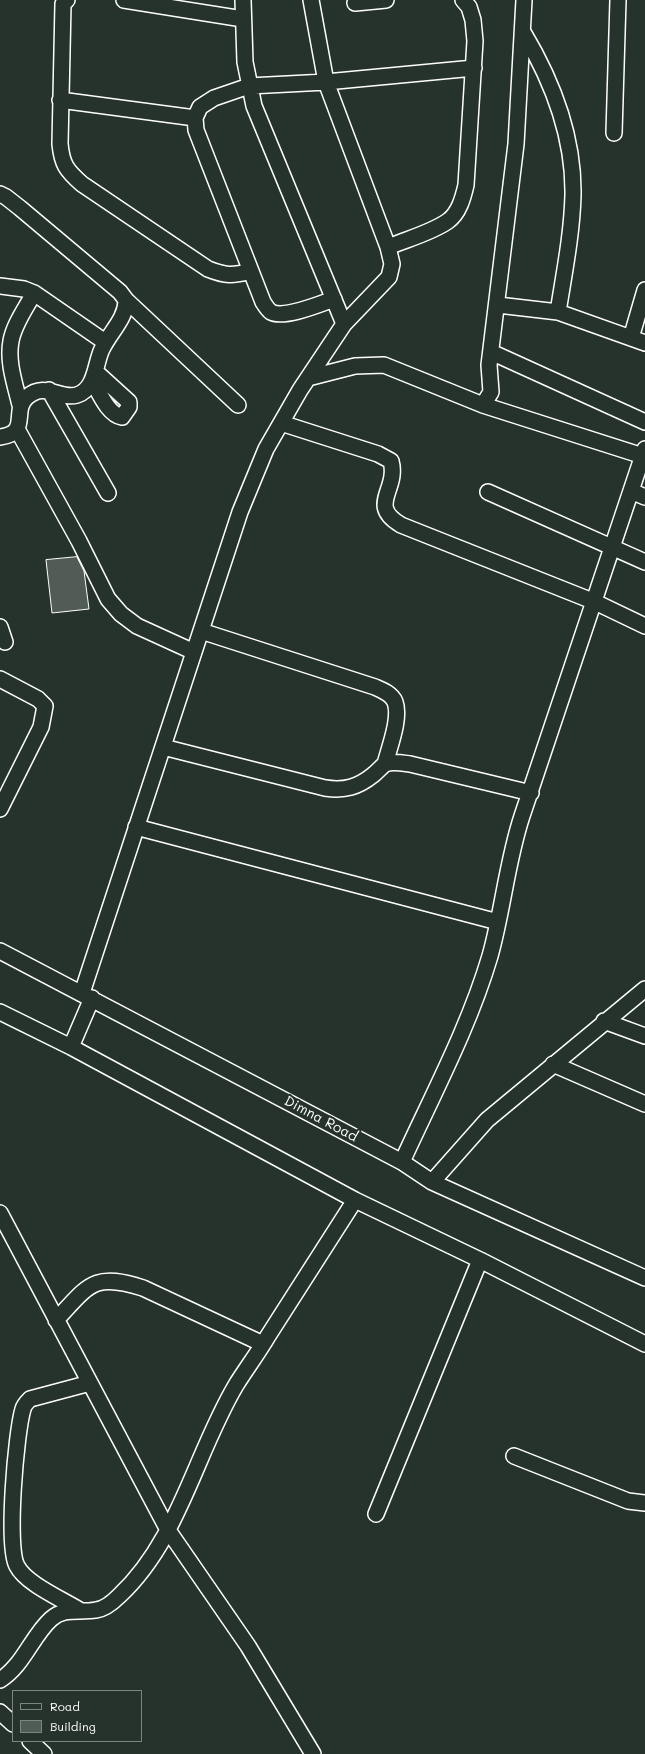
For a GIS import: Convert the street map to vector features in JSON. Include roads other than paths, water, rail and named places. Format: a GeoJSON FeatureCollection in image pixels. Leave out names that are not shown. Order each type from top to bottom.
{"type":"FeatureCollection","features":[{"type":"Feature","properties":{"kind":"street"},"geometry":{"type":"LineString","coordinates":[[67,0],[63,4],[60,152],[61,159],[68,172],[82,184],[208,269],[223,275],[235,275],[251,272]]}},
{"type":"Feature","properties":{"kind":"street"},"geometry":{"type":"LineString","coordinates":[[124,0],[147,2],[244,19]]}},
{"type":"Feature","properties":{"kind":"street"},"geometry":{"type":"LineString","coordinates":[[243,0],[245,62],[254,106],[344,324]]}},
{"type":"Feature","properties":{"kind":"street"},"geometry":{"type":"LineString","coordinates":[[71,1047],[136,827],[240,512],[266,449],[308,378],[344,324],[389,277],[392,264],[388,247],[326,82],[312,0]]}},
{"type":"Feature","properties":{"kind":"street"},"geometry":{"type":"LineString","coordinates":[[355,3],[386,0]]}},
{"type":"Feature","properties":{"kind":"street"},"geometry":{"type":"LineString","coordinates":[[388,247],[449,220],[463,199],[466,185],[475,41],[473,20],[469,7],[463,0]]}},
{"type":"Feature","properties":{"kind":"street"},"geometry":{"type":"LineString","coordinates":[[483,405],[490,392],[489,365],[498,306],[516,144],[524,0]]}},
{"type":"Feature","properties":{"kind":"street"},"geometry":{"type":"LineString","coordinates":[[614,133],[618,0]]}},
{"type":"Feature","properties":{"kind":"street"},"geometry":{"type":"LineString","coordinates":[[523,32],[549,80],[568,137],[572,160],[573,195],[571,220],[558,312]]}},
{"type":"Feature","properties":{"kind":"street"},"geometry":{"type":"LineString","coordinates":[[334,299],[296,312],[283,314],[272,312],[263,302],[196,130],[195,118],[200,107],[214,98],[249,86],[326,82],[474,68]]}},
{"type":"Feature","properties":{"kind":"street"},"geometry":{"type":"LineString","coordinates":[[60,100],[195,118]]}},
{"type":"Feature","properties":{"kind":"street"},"geometry":{"type":"LineString","coordinates":[[0,194],[20,208],[120,292],[126,300],[238,405]]}},
{"type":"Feature","properties":{"kind":"street"},"geometry":{"type":"LineString","coordinates":[[0,286],[24,289],[34,293],[105,342]]}},
{"type":"Feature","properties":{"kind":"street"},"geometry":{"type":"LineString","coordinates":[[498,306],[558,312],[638,341],[645,290]]}},
{"type":"Feature","properties":{"kind":"street"},"geometry":{"type":"LineString","coordinates":[[0,437],[11,435],[17,429],[20,420],[20,405],[11,368],[11,341],[15,329],[34,293]]}},
{"type":"Feature","properties":{"kind":"street"},"geometry":{"type":"LineString","coordinates":[[20,405],[27,396],[37,391],[49,390],[65,395],[75,396],[83,392],[94,376],[101,350],[105,342],[126,310],[126,300]]}},
{"type":"Feature","properties":{"kind":"street"},"geometry":{"type":"LineString","coordinates":[[491,352],[645,422]]}},
{"type":"Feature","properties":{"kind":"street"},"geometry":{"type":"LineString","coordinates":[[308,378],[355,366],[384,365],[483,405],[644,452],[515,841],[489,957],[466,1022],[402,1162]]}},
{"type":"Feature","properties":{"kind":"street"},"geometry":{"type":"LineString","coordinates":[[49,390],[108,493]]}},
{"type":"Feature","properties":{"kind":"street"},"geometry":{"type":"LineString","coordinates":[[281,423],[378,454],[391,461],[394,471],[392,481],[386,495],[385,509],[389,518],[401,525],[595,602],[645,626]]}},
{"type":"Feature","properties":{"kind":"street"},"geometry":{"type":"LineString","coordinates":[[17,429],[79,541],[108,599],[121,614],[137,626],[194,652]]}},
{"type":"Feature","properties":{"kind":"street"},"geometry":{"type":"LineString","coordinates":[[631,491],[645,498]]}},
{"type":"Feature","properties":{"kind":"street"},"geometry":{"type":"LineString","coordinates":[[488,492],[645,562]]}},
{"type":"Feature","properties":{"kind":"street"},"geometry":{"type":"LineString","coordinates":[[0,627],[5,642]]}},
{"type":"Feature","properties":{"kind":"street"},"geometry":{"type":"LineString","coordinates":[[201,631],[375,687],[386,693],[395,701],[396,713],[386,764]]}},
{"type":"Feature","properties":{"kind":"street"},"geometry":{"type":"LineString","coordinates":[[0,679],[38,699],[45,706],[41,727],[0,809]]}},
{"type":"Feature","properties":{"kind":"street"},"geometry":{"type":"LineString","coordinates":[[163,747],[325,788],[339,790],[350,788],[364,782],[386,764],[396,762],[531,793]]}},
{"type":"Feature","properties":{"kind":"street"},"geometry":{"type":"LineString","coordinates":[[136,827],[498,922]]}},
{"type":"Feature","properties":{"kind":"street","name":"Dimna Road"},"geometry":{"type":"LineString","coordinates":[[0,950],[402,1162],[432,1182],[645,1278]]}},
{"type":"Feature","properties":{"kind":"street"},"geometry":{"type":"LineString","coordinates":[[432,1182],[487,1120],[604,1021],[645,989]]}},
{"type":"Feature","properties":{"kind":"street"},"geometry":{"type":"LineString","coordinates":[[0,1012],[71,1047],[355,1200],[480,1260],[645,1344]]}},
{"type":"Feature","properties":{"kind":"street"},"geometry":{"type":"LineString","coordinates":[[604,1021],[645,1036]]}},
{"type":"Feature","properties":{"kind":"street"},"geometry":{"type":"LineString","coordinates":[[553,1064],[645,1104]]}},
{"type":"Feature","properties":{"kind":"street"},"geometry":{"type":"LineString","coordinates":[[0,1680],[24,1656],[45,1624],[53,1617],[62,1612],[97,1610],[109,1605],[120,1595],[150,1559],[168,1530],[210,1435],[236,1386],[355,1200]]}},
{"type":"Feature","properties":{"kind":"street"},"geometry":{"type":"LineString","coordinates":[[0,1213],[168,1530],[248,1646],[313,1754]]}},
{"type":"Feature","properties":{"kind":"street"},"geometry":{"type":"LineString","coordinates":[[376,1514],[480,1260]]}},
{"type":"Feature","properties":{"kind":"street"},"geometry":{"type":"LineString","coordinates":[[56,1320],[93,1284],[108,1281],[126,1283],[143,1288],[263,1344]]}},
{"type":"Feature","properties":{"kind":"street"},"geometry":{"type":"LineString","coordinates":[[81,1611],[26,1578],[17,1566],[11,1537],[18,1430],[23,1407],[30,1399],[90,1383]]}},
{"type":"Feature","properties":{"kind":"street"},"geometry":{"type":"LineString","coordinates":[[514,1456],[628,1501],[645,1503]]}},
{"type":"Feature","properties":{"kind":"street"},"geometry":{"type":"LineString","coordinates":[[0,1712],[12,1723]]}},
{"type":"Feature","properties":{"kind":"street"},"geometry":{"type":"LineString","coordinates":[[31,1742],[44,1754]]}}]}
